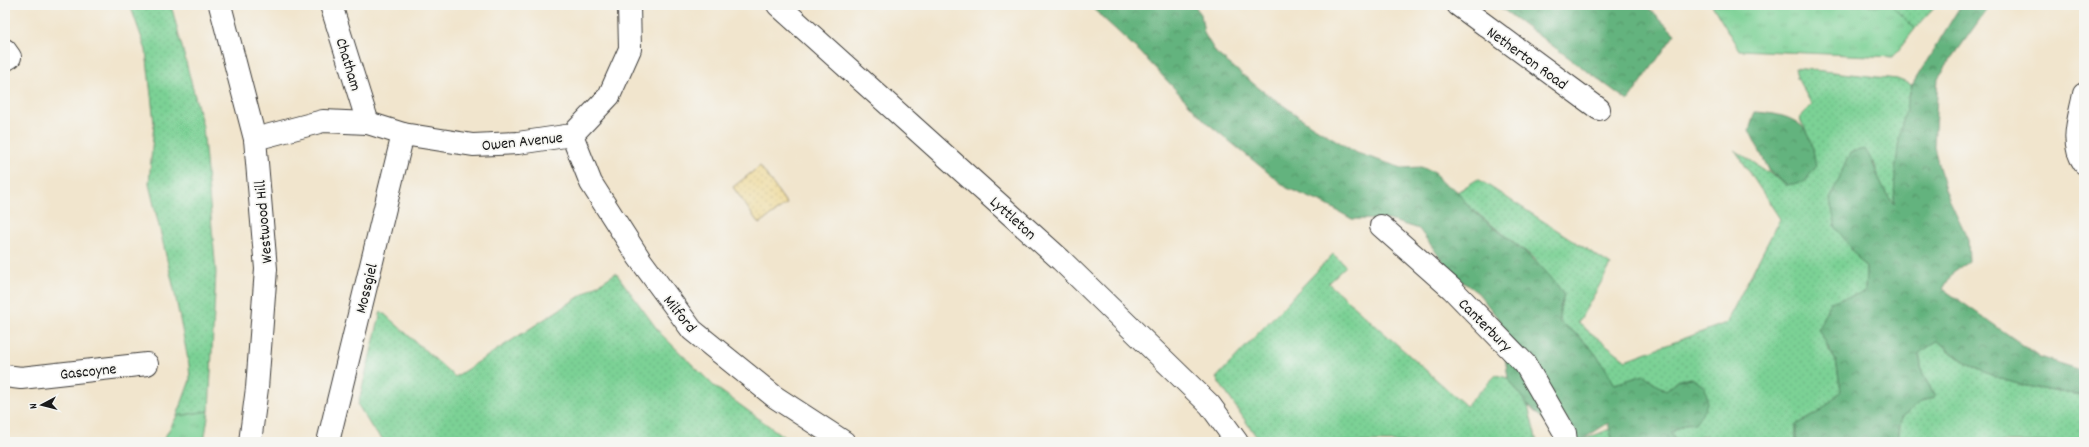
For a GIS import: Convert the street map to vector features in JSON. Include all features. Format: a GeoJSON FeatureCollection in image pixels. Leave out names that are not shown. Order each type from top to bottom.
{"type":"FeatureCollection","features":[{"type":"Feature","properties":{"kind":"street","name":"Westwood Hill"},"geometry":{"type":"LineString","coordinates":[[220,5],[255,139],[266,269],[257,388],[250,442]]}},
{"type":"Feature","properties":{"kind":"street","name":"Chatham"},"geometry":{"type":"LineString","coordinates":[[332,5],[368,123]]}},
{"type":"Feature","properties":{"kind":"street","name":"Owen Avenue"},"geometry":{"type":"LineString","coordinates":[[255,139],[323,122],[368,123],[403,134],[473,145],[518,143],[572,135],[609,96],[630,49],[629,5]]}},
{"type":"Feature","properties":{"kind":"street","name":"Lyttleton"},"geometry":{"type":"LineString","coordinates":[[778,5],[1061,260],[1210,405],[1237,442]]}},
{"type":"Feature","properties":{"kind":"street","name":"Netherton Road"},"geometry":{"type":"LineString","coordinates":[[1458,5],[1599,109]]}},
{"type":"Feature","properties":{"kind":"street"},"geometry":{"type":"LineString","coordinates":[[5,50],[10,57],[5,60]]}},
{"type":"Feature","properties":{"kind":"street"},"geometry":{"type":"LineString","coordinates":[[2084,94],[2077,119],[2077,154],[2084,163]]}},
{"type":"Feature","properties":{"kind":"street","name":"Mossgiel"},"geometry":{"type":"LineString","coordinates":[[332,440],[403,134]]}},
{"type":"Feature","properties":{"kind":"street","name":"Milford"},"geometry":{"type":"LineString","coordinates":[[572,135],[591,183],[639,258],[692,330],[775,397],[844,442]]}},
{"type":"Feature","properties":{"kind":"street","name":"Canterbury"},"geometry":{"type":"LineString","coordinates":[[1381,226],[1452,289],[1525,364],[1565,433],[1566,442]]}},
{"type":"Feature","properties":{"kind":"street","name":"Gascoyne"},"geometry":{"type":"LineString","coordinates":[[5,376],[21,378],[147,364]]}},
{"type":"Feature","properties":{"kind":"green space"},"geometry":{"type":"Polygon","coordinates":[[[130,5],[171,5],[203,127],[216,272],[209,411],[177,416],[190,380],[189,365],[174,289],[149,184],[154,123],[146,50],[130,5]]]}},
{"type":"Feature","properties":{"kind":"green space"},"geometry":{"type":"Polygon","coordinates":[[[1089,5],[1194,5],[1201,14],[1204,33],[1216,53],[1260,89],[1311,125],[1357,153],[1402,168],[1421,167],[1435,172],[1442,183],[1457,191],[1470,208],[1532,258],[1554,281],[1564,295],[1560,307],[1560,323],[1576,334],[1592,349],[1610,375],[1614,384],[1644,375],[1666,391],[1679,380],[1692,378],[1705,387],[1707,403],[1695,423],[1685,424],[1671,433],[1675,440],[1689,442],[1613,442],[1608,423],[1580,441],[1550,425],[1528,406],[1508,378],[1500,321],[1478,293],[1452,274],[1419,229],[1389,220],[1352,219],[1325,204],[1287,188],[1206,122],[1140,52],[1089,5]]]}},
{"type":"Feature","properties":{"kind":"green space"},"geometry":{"type":"Polygon","coordinates":[[[1497,5],[1645,5],[1675,34],[1628,101],[1497,5]]]}},
{"type":"Feature","properties":{"kind":"green space"},"geometry":{"type":"Polygon","coordinates":[[[1712,5],[1891,5],[1915,29],[1893,57],[1739,50],[1712,5]]]}},
{"type":"Feature","properties":{"kind":"green space"},"geometry":{"type":"Polygon","coordinates":[[[1891,5],[1937,5],[1915,29],[1891,5]]]}},
{"type":"Feature","properties":{"kind":"green space"},"geometry":{"type":"Polygon","coordinates":[[[1961,5],[1990,5],[1938,78],[1934,147],[1945,190],[1968,239],[1969,261],[1953,272],[1943,289],[2040,357],[2084,371],[2084,394],[2081,395],[2041,389],[2022,385],[1988,374],[1971,365],[1938,341],[1919,353],[1922,373],[1935,396],[1923,401],[1901,417],[1898,442],[1796,442],[1796,425],[1819,412],[1841,391],[1836,361],[1818,329],[1830,302],[1865,292],[1866,268],[1836,228],[1830,200],[1850,152],[1865,149],[1881,184],[1894,204],[1895,173],[1900,132],[1912,85],[1961,5]]]}},
{"type":"Feature","properties":{"kind":"green space"},"geometry":{"type":"Polygon","coordinates":[[[1795,68],[1897,79],[1912,85],[1900,144],[1894,204],[1881,186],[1874,162],[1851,249],[1866,268],[1865,292],[1827,347],[1836,361],[1841,391],[1819,412],[1796,425],[1796,442],[1711,442],[1706,436],[1698,437],[1692,442],[1675,440],[1671,433],[1685,424],[1693,423],[1679,380],[1666,391],[1644,375],[1614,385],[1599,358],[1577,334],[1560,323],[1560,307],[1564,295],[1534,258],[1469,207],[1457,192],[1478,179],[1611,265],[1578,323],[1626,360],[1726,323],[1780,219],[1735,150],[1787,185],[1808,134],[1799,118],[1812,105],[1797,78],[1795,68]]]}},
{"type":"Feature","properties":{"kind":"green space"},"geometry":{"type":"Polygon","coordinates":[[[1755,112],[1769,113],[1792,119],[1804,128],[1810,137],[1816,167],[1804,182],[1787,185],[1770,172],[1749,130],[1755,112]]]}},
{"type":"Feature","properties":{"kind":"green space"},"geometry":{"type":"Polygon","coordinates":[[[1333,254],[1346,266],[1328,283],[1466,406],[1496,375],[1508,378],[1528,406],[1537,442],[1260,442],[1216,378],[1333,254]]]}},
{"type":"Feature","properties":{"kind":"green space"},"geometry":{"type":"Polygon","coordinates":[[[616,273],[660,333],[714,386],[791,442],[386,442],[374,431],[358,405],[381,311],[455,377],[616,273]]]}},
{"type":"Feature","properties":{"kind":"green space"},"geometry":{"type":"Polygon","coordinates":[[[1938,341],[1970,365],[2005,380],[2042,389],[2081,395],[2084,394],[2084,442],[1898,442],[1901,417],[1923,401],[1935,396],[1922,373],[1919,352],[1938,341]]]}},
{"type":"Feature","properties":{"kind":"green space"},"geometry":{"type":"Polygon","coordinates":[[[209,411],[204,442],[162,442],[177,416],[209,411]]]}},
{"type":"Feature","properties":{"kind":"green space"},"geometry":{"type":"Polygon","coordinates":[[[1610,429],[1613,442],[1580,441],[1610,429]]]}},
{"type":"Feature","properties":{"kind":"sand"},"geometry":{"type":"Polygon","coordinates":[[[760,166],[787,204],[759,224],[733,187],[760,166]]]}}]}
